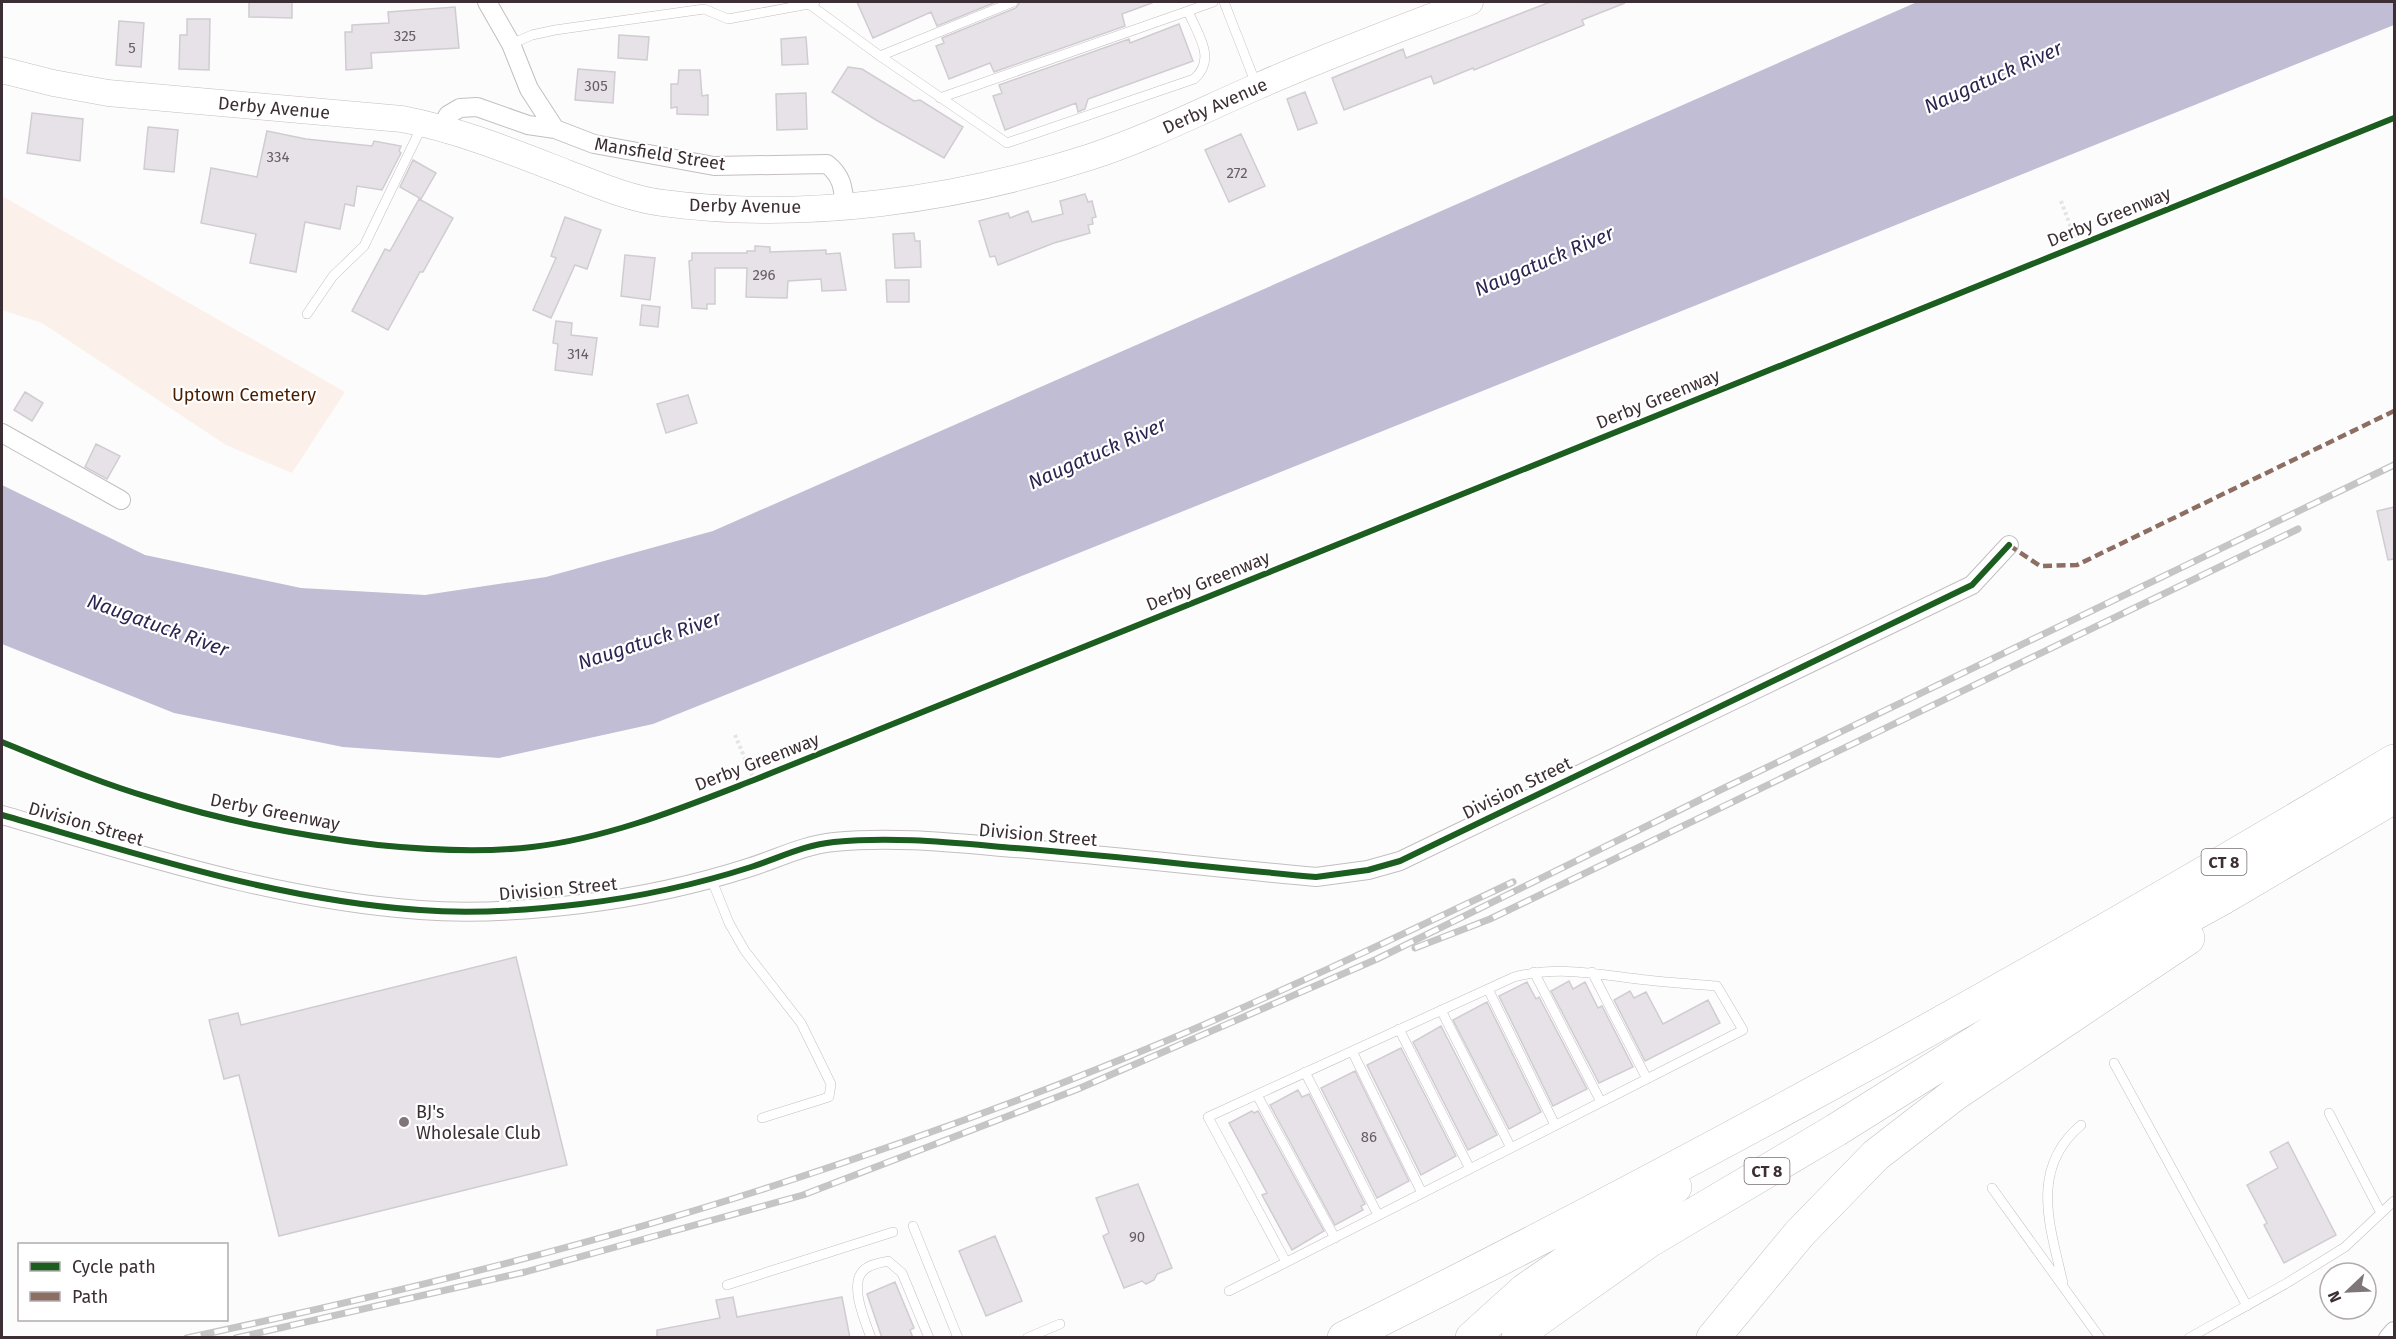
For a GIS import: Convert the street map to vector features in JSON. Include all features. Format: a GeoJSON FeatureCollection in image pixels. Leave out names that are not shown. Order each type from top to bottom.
{"type":"FeatureCollection","features":[{"type":"Feature","properties":{"kind":"highway","name":"CT 8"},"geometry":{"type":"LineString","coordinates":[[1472,1338],[1525,1290],[1685,1180],[1835,1083],[2200,876],[2392,762]]}},
{"type":"Feature","properties":{"kind":"highway","name":"CT 8"},"geometry":{"type":"LineString","coordinates":[[1518,1338],[1536,1320],[1649,1241],[1836,1130],[2088,970],[2221,899],[2394,799]]}},
{"type":"Feature","properties":{"kind":"highway"},"geometry":{"type":"LineString","coordinates":[[1713,1338],[1800,1233],[1876,1155],[1956,1094],[2394,799]]}},
{"type":"Feature","properties":{"kind":"highway"},"geometry":{"type":"LineString","coordinates":[[1344,1338],[1835,1083]]}},
{"type":"Feature","properties":{"kind":"main road","name":"Derby Avenue"},"geometry":{"type":"LineString","coordinates":[[2,70],[53,83],[108,93],[402,119],[482,140],[613,189],[662,203],[699,207],[771,209],[844,206],[932,196],[977,188],[1089,157],[1163,130],[1257,87],[1470,2]]}},
{"type":"Feature","properties":{"kind":"street"},"geometry":{"type":"LineString","coordinates":[[487,2],[511,44],[529,89],[555,129]]}},
{"type":"Feature","properties":{"kind":"street","name":"Mansfield Street"},"geometry":{"type":"LineString","coordinates":[[432,126],[448,115],[469,106],[477,106],[528,125],[555,129],[594,144],[714,166],[827,164],[838,172],[843,186],[844,206]]}},
{"type":"Feature","properties":{"kind":"street"},"geometry":{"type":"LineString","coordinates":[[2,433],[121,500]]}},
{"type":"Feature","properties":{"kind":"street","name":"Division Street"},"geometry":{"type":"LineString","coordinates":[[2,815],[189,869],[311,896],[421,910],[502,910],[578,905],[670,891],[753,866],[798,849],[833,842],[908,839],[1316,878],[1368,870],[1400,861],[1972,585],[2009,545]]}},
{"type":"Feature","properties":{"kind":"street"},"geometry":{"type":"LineString","coordinates":[[2388,1338],[2394,1331]]}},
{"type":"Feature","properties":{"kind":"lane"},"geometry":{"type":"LineString","coordinates":[[880,56],[1013,2]]}},
{"type":"Feature","properties":{"kind":"lane"},"geometry":{"type":"LineString","coordinates":[[940,98],[1213,2]]}},
{"type":"Feature","properties":{"kind":"lane"},"geometry":{"type":"LineString","coordinates":[[1224,2],[1257,87]]}},
{"type":"Feature","properties":{"kind":"lane"},"geometry":{"type":"LineString","coordinates":[[511,44],[532,35],[555,30],[704,9],[728,19],[812,3],[880,56],[1007,143],[1194,79],[1202,71],[1206,62],[1205,51],[1188,10]]}},
{"type":"Feature","properties":{"kind":"lane"},"geometry":{"type":"LineString","coordinates":[[307,314],[333,276],[364,246],[432,126]]}},
{"type":"Feature","properties":{"kind":"lane"},"geometry":{"type":"LineString","coordinates":[[711,879],[729,923],[745,951],[801,1023],[831,1083],[829,1097],[762,1118]]}},
{"type":"Feature","properties":{"kind":"lane"},"geometry":{"type":"LineString","coordinates":[[1229,1291],[1743,1030],[1717,986],[1649,981],[1575,970],[1534,972],[1514,977],[1208,1117],[1286,1262]]}},
{"type":"Feature","properties":{"kind":"lane"},"geometry":{"type":"LineString","coordinates":[[1534,972],[1602,1102]]}},
{"type":"Feature","properties":{"kind":"lane"},"geometry":{"type":"LineString","coordinates":[[1592,972],[1647,1079]]}},
{"type":"Feature","properties":{"kind":"lane"},"geometry":{"type":"LineString","coordinates":[[1488,989],[1556,1125]]}},
{"type":"Feature","properties":{"kind":"lane"},"geometry":{"type":"LineString","coordinates":[[1441,1010],[1511,1148]]}},
{"type":"Feature","properties":{"kind":"lane"},"geometry":{"type":"LineString","coordinates":[[1400,1029],[1470,1169]]}},
{"type":"Feature","properties":{"kind":"lane"},"geometry":{"type":"LineString","coordinates":[[1352,1051],[1422,1193]]}},
{"type":"Feature","properties":{"kind":"lane"},"geometry":{"type":"LineString","coordinates":[[2114,1063],[2247,1306]]}},
{"type":"Feature","properties":{"kind":"lane"},"geometry":{"type":"LineString","coordinates":[[1305,1072],[1378,1215]]}},
{"type":"Feature","properties":{"kind":"lane"},"geometry":{"type":"LineString","coordinates":[[1257,1095],[1335,1238]]}},
{"type":"Feature","properties":{"kind":"lane"},"geometry":{"type":"LineString","coordinates":[[2328,1113],[2381,1213]]}},
{"type":"Feature","properties":{"kind":"lane"},"geometry":{"type":"LineString","coordinates":[[2064,1288],[2048,1215],[2049,1177],[2056,1153],[2067,1136],[2081,1125]]}},
{"type":"Feature","properties":{"kind":"lane"},"geometry":{"type":"LineString","coordinates":[[1992,1188],[2100,1338]]}},
{"type":"Feature","properties":{"kind":"lane"},"geometry":{"type":"LineString","coordinates":[[2189,1338],[2345,1247],[2394,1201]]}},
{"type":"Feature","properties":{"kind":"lane"},"geometry":{"type":"LineString","coordinates":[[913,1226],[958,1338]]}},
{"type":"Feature","properties":{"kind":"lane"},"geometry":{"type":"LineString","coordinates":[[727,1286],[893,1233]]}},
{"type":"Feature","properties":{"kind":"lane"},"geometry":{"type":"LineString","coordinates":[[871,1338],[856,1286],[862,1272],[874,1264],[888,1261],[902,1273],[929,1338]]}},
{"type":"Feature","properties":{"kind":"lane"},"geometry":{"type":"LineString","coordinates":[[1028,1338],[1060,1324]]}},
{"type":"Feature","properties":{"kind":"path"},"geometry":{"type":"LineString","coordinates":[[2061,201],[2078,246]]}},
{"type":"Feature","properties":{"kind":"path"},"geometry":{"type":"LineString","coordinates":[[735,735],[754,780]]}},
{"type":"Feature","properties":{"kind":"green space","name":"Uptown Cemetery"},"geometry":{"type":"Polygon","coordinates":[[[2,196],[345,392],[292,473],[226,445],[42,323],[2,310],[2,196]]]}},
{"type":"Feature","properties":{"kind":"water","name":"Naugatuck River"},"geometry":{"type":"Polygon","coordinates":[[[1917,2],[2394,2],[2394,25],[653,724],[499,758],[343,747],[174,713],[2,644],[2,485],[145,555],[301,588],[425,595],[546,577],[713,531],[1917,2]]]}},
{"type":"Feature","properties":{"kind":"building"},"geometry":{"type":"Polygon","coordinates":[[[249,2],[292,2],[292,18],[249,17],[249,2]]]}},
{"type":"Feature","properties":{"kind":"building"},"geometry":{"type":"Polygon","coordinates":[[[857,2],[996,2],[937,26],[931,12],[873,38],[857,2]]]}},
{"type":"Feature","properties":{"kind":"building"},"geometry":{"type":"Polygon","coordinates":[[[1020,2],[1152,3],[1122,14],[1125,26],[994,72],[990,63],[949,79],[936,46],[944,43],[942,38],[1016,8],[1020,2]]]}},
{"type":"Feature","properties":{"kind":"building"},"geometry":{"type":"Polygon","coordinates":[[[1550,2],[1625,3],[1582,20],[1584,25],[1474,70],[1473,68],[1434,84],[1431,76],[1344,110],[1332,78],[1403,49],[1406,58],[1550,2]]]}},
{"type":"Feature","properties":{"kind":"building"},"geometry":{"type":"Polygon","coordinates":[[[455,7],[459,48],[371,53],[372,68],[346,70],[345,32],[352,32],[352,25],[389,23],[388,12],[455,7]]]}},
{"type":"Feature","properties":{"kind":"building"},"geometry":{"type":"Polygon","coordinates":[[[187,19],[210,19],[209,70],[179,69],[180,35],[187,35],[187,19]]]}},
{"type":"Feature","properties":{"kind":"building"},"geometry":{"type":"Polygon","coordinates":[[[119,21],[144,23],[141,67],[116,65],[119,21]]]}},
{"type":"Feature","properties":{"kind":"building"},"geometry":{"type":"Polygon","coordinates":[[[1179,24],[1193,61],[1088,99],[1085,109],[1078,112],[1076,103],[1005,130],[993,96],[1002,93],[999,85],[1129,39],[1130,43],[1179,24]]]}},
{"type":"Feature","properties":{"kind":"building"},"geometry":{"type":"Polygon","coordinates":[[[619,35],[649,37],[647,60],[618,58],[619,35]]]}},
{"type":"Feature","properties":{"kind":"building"},"geometry":{"type":"Polygon","coordinates":[[[806,37],[808,64],[782,65],[781,39],[806,37]]]}},
{"type":"Feature","properties":{"kind":"building"},"geometry":{"type":"Polygon","coordinates":[[[848,67],[862,69],[914,101],[920,100],[963,127],[944,158],[832,92],[848,67]]]}},
{"type":"Feature","properties":{"kind":"building"},"geometry":{"type":"Polygon","coordinates":[[[578,69],[615,72],[613,103],[575,100],[578,69]]]}},
{"type":"Feature","properties":{"kind":"building"},"geometry":{"type":"Polygon","coordinates":[[[679,70],[700,70],[702,96],[708,95],[708,115],[677,114],[677,107],[671,108],[671,84],[678,84],[679,70]]]}},
{"type":"Feature","properties":{"kind":"building"},"geometry":{"type":"Polygon","coordinates":[[[1305,92],[1317,123],[1298,130],[1287,99],[1305,92]]]}},
{"type":"Feature","properties":{"kind":"building"},"geometry":{"type":"Polygon","coordinates":[[[806,93],[807,129],[777,130],[776,94],[806,93]]]}},
{"type":"Feature","properties":{"kind":"building"},"geometry":{"type":"Polygon","coordinates":[[[32,113],[83,119],[80,161],[27,153],[32,113]]]}},
{"type":"Feature","properties":{"kind":"building"},"geometry":{"type":"Polygon","coordinates":[[[148,127],[178,130],[174,172],[144,169],[148,127]]]}},
{"type":"Feature","properties":{"kind":"building"},"geometry":{"type":"Polygon","coordinates":[[[267,131],[306,139],[372,146],[374,141],[401,146],[399,151],[401,153],[382,190],[357,186],[354,206],[345,204],[340,229],[305,222],[296,272],[250,263],[256,234],[201,223],[211,168],[257,177],[267,131]]]}},
{"type":"Feature","properties":{"kind":"building"},"geometry":{"type":"Polygon","coordinates":[[[1241,134],[1265,186],[1229,202],[1205,150],[1241,134]]]}},
{"type":"Feature","properties":{"kind":"building"},"geometry":{"type":"Polygon","coordinates":[[[413,160],[436,173],[421,199],[400,187],[413,160]]]}},
{"type":"Feature","properties":{"kind":"building"},"geometry":{"type":"Polygon","coordinates":[[[1085,194],[1088,202],[1092,201],[1096,217],[1092,218],[1093,224],[1088,225],[1090,233],[1054,243],[998,265],[995,256],[990,257],[979,221],[1008,213],[1010,218],[1028,211],[1032,222],[1063,214],[1060,201],[1085,194]]]}},
{"type":"Feature","properties":{"kind":"building"},"geometry":{"type":"Polygon","coordinates":[[[419,199],[453,218],[388,330],[352,311],[385,249],[390,251],[419,199]]]}},
{"type":"Feature","properties":{"kind":"building"},"geometry":{"type":"Polygon","coordinates":[[[565,217],[601,230],[587,269],[575,265],[551,318],[533,310],[556,258],[551,256],[565,217]]]}},
{"type":"Feature","properties":{"kind":"building"},"geometry":{"type":"Polygon","coordinates":[[[914,233],[915,241],[920,241],[921,267],[895,268],[893,234],[914,233]]]}},
{"type":"Feature","properties":{"kind":"building"},"geometry":{"type":"Polygon","coordinates":[[[755,246],[770,247],[770,252],[826,250],[826,254],[840,253],[846,290],[822,291],[821,279],[788,281],[787,298],[746,297],[747,268],[715,268],[715,304],[707,304],[707,309],[692,308],[689,261],[692,260],[692,253],[747,253],[747,251],[755,251],[755,246]]]}},
{"type":"Feature","properties":{"kind":"building"},"geometry":{"type":"Polygon","coordinates":[[[625,255],[655,258],[650,300],[621,296],[625,255]]]}},
{"type":"Feature","properties":{"kind":"building"},"geometry":{"type":"Polygon","coordinates":[[[886,280],[909,280],[909,302],[887,302],[886,280]]]}},
{"type":"Feature","properties":{"kind":"building"},"geometry":{"type":"Polygon","coordinates":[[[642,305],[660,307],[658,327],[640,325],[642,305]]]}},
{"type":"Feature","properties":{"kind":"building"},"geometry":{"type":"Polygon","coordinates":[[[556,321],[572,323],[571,335],[597,338],[592,375],[555,370],[558,344],[553,343],[556,321]]]}},
{"type":"Feature","properties":{"kind":"building"},"geometry":{"type":"Polygon","coordinates":[[[25,392],[43,403],[32,421],[14,410],[25,392]]]}},
{"type":"Feature","properties":{"kind":"building"},"geometry":{"type":"Polygon","coordinates":[[[688,395],[697,423],[666,433],[657,404],[688,395]]]}},
{"type":"Feature","properties":{"kind":"building"},"geometry":{"type":"Polygon","coordinates":[[[96,444],[120,456],[107,479],[85,467],[96,444]]]}},
{"type":"Feature","properties":{"kind":"building"},"geometry":{"type":"Polygon","coordinates":[[[2394,507],[2394,559],[2388,560],[2377,511],[2394,507]]]}},
{"type":"Feature","properties":{"kind":"building","name":"BJ's Wholesale Club"},"geometry":{"type":"Polygon","coordinates":[[[516,957],[567,1165],[279,1236],[239,1075],[224,1079],[209,1020],[238,1013],[241,1025],[516,957]]]}},
{"type":"Feature","properties":{"kind":"building"},"geometry":{"type":"Polygon","coordinates":[[[1569,981],[1573,989],[1585,982],[1598,1008],[1602,1006],[1633,1067],[1599,1083],[1551,991],[1569,981]]]}},
{"type":"Feature","properties":{"kind":"building"},"geometry":{"type":"Polygon","coordinates":[[[1527,982],[1536,999],[1539,997],[1587,1089],[1553,1106],[1499,996],[1527,982]]]}},
{"type":"Feature","properties":{"kind":"building"},"geometry":{"type":"Polygon","coordinates":[[[1630,991],[1634,998],[1646,992],[1663,1024],[1708,1000],[1720,1023],[1645,1061],[1614,1000],[1630,991]]]}},
{"type":"Feature","properties":{"kind":"building"},"geometry":{"type":"Polygon","coordinates":[[[1487,1002],[1541,1112],[1509,1129],[1453,1020],[1487,1002]]]}},
{"type":"Feature","properties":{"kind":"building"},"geometry":{"type":"Polygon","coordinates":[[[1441,1026],[1497,1135],[1468,1150],[1413,1042],[1441,1026]]]}},
{"type":"Feature","properties":{"kind":"building"},"geometry":{"type":"Polygon","coordinates":[[[1401,1048],[1456,1156],[1421,1175],[1367,1065],[1401,1048]]]}},
{"type":"Feature","properties":{"kind":"building"},"geometry":{"type":"Polygon","coordinates":[[[1355,1071],[1409,1181],[1377,1198],[1321,1088],[1355,1071]]]}},
{"type":"Feature","properties":{"kind":"building"},"geometry":{"type":"Polygon","coordinates":[[[1298,1090],[1302,1097],[1309,1094],[1365,1204],[1361,1206],[1363,1210],[1335,1225],[1270,1105],[1298,1090]]]}},
{"type":"Feature","properties":{"kind":"building"},"geometry":{"type":"Polygon","coordinates":[[[1252,1111],[1254,1113],[1258,1111],[1324,1231],[1292,1250],[1262,1195],[1267,1193],[1229,1123],[1252,1111]]]}},
{"type":"Feature","properties":{"kind":"building"},"geometry":{"type":"Polygon","coordinates":[[[2288,1142],[2336,1235],[2284,1263],[2247,1185],[2278,1168],[2270,1152],[2288,1142]]]}},
{"type":"Feature","properties":{"kind":"building"},"geometry":{"type":"Polygon","coordinates":[[[1138,1184],[1172,1268],[1157,1274],[1154,1280],[1146,1284],[1142,1281],[1124,1288],[1103,1236],[1109,1233],[1096,1198],[1138,1184]]]}},
{"type":"Feature","properties":{"kind":"building"},"geometry":{"type":"Polygon","coordinates":[[[995,1236],[1022,1301],[986,1316],[959,1251],[995,1236]]]}},
{"type":"Feature","properties":{"kind":"building"},"geometry":{"type":"Polygon","coordinates":[[[895,1282],[914,1328],[910,1330],[913,1338],[882,1338],[867,1294],[895,1282]]]}},
{"type":"Feature","properties":{"kind":"building"},"geometry":{"type":"Polygon","coordinates":[[[733,1297],[737,1317],[842,1297],[850,1338],[657,1338],[657,1330],[720,1318],[716,1300],[733,1297]]]}},
{"type":"Feature","properties":{"kind":"railway"},"geometry":{"type":"LineString","coordinates":[[236,1338],[525,1272],[803,1195],[1078,1089],[1377,959],[1718,791],[2394,465]]}},
{"type":"Feature","properties":{"kind":"railway"},"geometry":{"type":"LineString","coordinates":[[1415,948],[1490,919],[2298,529]]}},
{"type":"Feature","properties":{"kind":"railway"},"geometry":{"type":"LineString","coordinates":[[187,1338],[337,1305],[561,1249],[709,1206],[881,1150],[979,1115],[1173,1038],[1302,981],[1513,882]]}},
{"type":"Feature","properties":{"kind":"marked path"},"geometry":{"type":"LineString","coordinates":[[2009,545],[2040,566],[2077,565],[2394,411]]}},
{"type":"Feature","properties":{"kind":"cycle path","name":"Derby Greenway"},"geometry":{"type":"LineString","coordinates":[[2,742],[132,792],[235,821],[320,837],[397,847],[474,850],[532,847],[589,837],[645,821],[754,780],[2394,118]]}},
{"type":"Feature","properties":{"kind":"cycle path"},"geometry":{"type":"LineString","coordinates":[[2,815],[156,860],[261,886],[367,905],[439,911],[521,910],[624,898],[709,879],[812,846],[857,840],[970,844],[1316,877],[1368,870],[1400,861],[1972,585],[2009,545]]}},
{"type":"Feature","properties":{"kind":"place","name":"BJ's Wholesale Club"},"geometry":{"type":"Point","coordinates":[404,1122]}}]}
